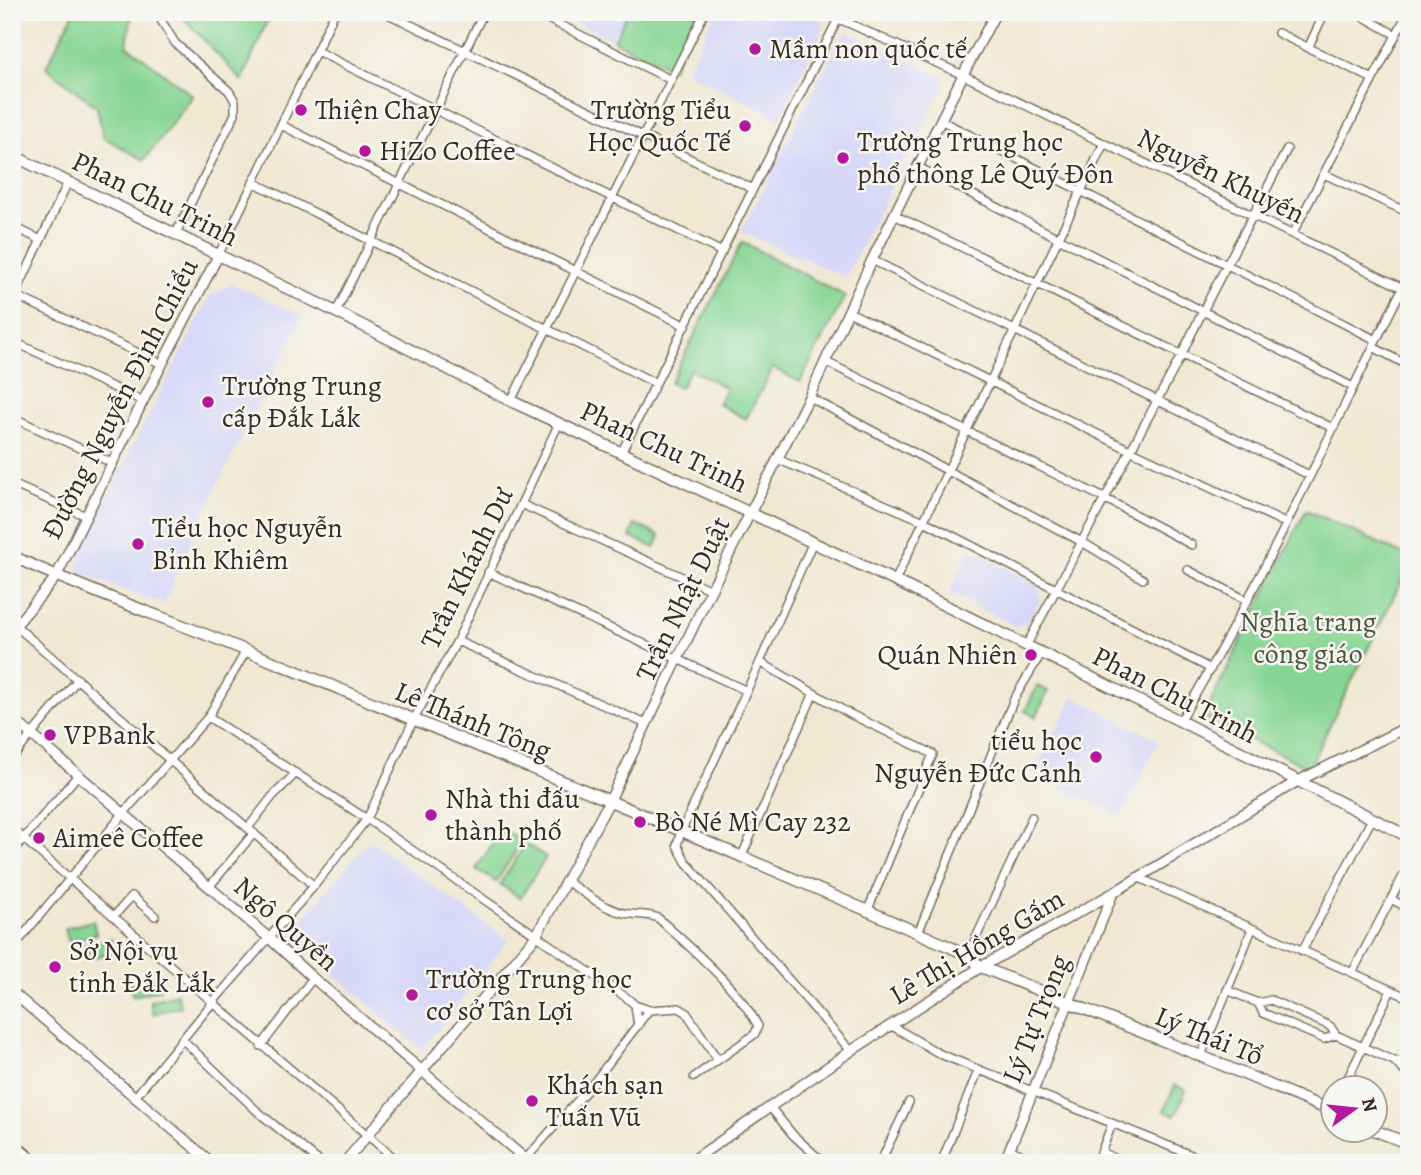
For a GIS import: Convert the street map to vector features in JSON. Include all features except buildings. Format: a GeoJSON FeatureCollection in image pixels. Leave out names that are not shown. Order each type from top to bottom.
{"type":"FeatureCollection","features":[{"type":"Feature","properties":{"kind":"main road","name":"Phan Chu Trinh"},"geometry":{"type":"LineString","coordinates":[[12,155],[336,312],[511,401],[895,581],[1409,837]]}},
{"type":"Feature","properties":{"kind":"main road","name":"Lê Thánh Tông"},"geometry":{"type":"LineString","coordinates":[[12,556],[57,577],[246,651],[681,832],[968,955],[981,968],[1066,1003]]}},
{"type":"Feature","properties":{"kind":"main road","name":"Lý Thái Tổ"},"geometry":{"type":"LineString","coordinates":[[1066,1003],[1320,1105]]}},
{"type":"Feature","properties":{"kind":"main road"},"geometry":{"type":"LineString","coordinates":[[1390,1136],[1409,1144]]}},
{"type":"Feature","properties":{"kind":"main road"},"geometry":{"type":"LineString","coordinates":[[12,1143],[35,1163]]}},
{"type":"Feature","properties":{"kind":"street"},"geometry":{"type":"LineString","coordinates":[[156,12],[175,43],[229,91],[235,100],[235,114],[174,235]]}},
{"type":"Feature","properties":{"kind":"street"},"geometry":{"type":"LineString","coordinates":[[218,256],[335,12]]}},
{"type":"Feature","properties":{"kind":"street"},"geometry":{"type":"LineString","coordinates":[[384,12],[753,190]]}},
{"type":"Feature","properties":{"kind":"street"},"geometry":{"type":"LineString","coordinates":[[336,312],[484,12]]}},
{"type":"Feature","properties":{"kind":"street"},"geometry":{"type":"LineString","coordinates":[[534,12],[671,80]]}},
{"type":"Feature","properties":{"kind":"street"},"geometry":{"type":"LineString","coordinates":[[511,401],[705,12]]}},
{"type":"Feature","properties":{"kind":"street","name":"Nguyễn Khuyến"},"geometry":{"type":"LineString","coordinates":[[824,12],[1293,233],[1406,290]]}},
{"type":"Feature","properties":{"kind":"street","name":"Trần Nhật Duật"},"geometry":{"type":"LineString","coordinates":[[344,1163],[536,936],[609,802],[711,590],[826,362],[872,260],[962,75],[996,12]]}},
{"type":"Feature","properties":{"kind":"street"},"geometry":{"type":"LineString","coordinates":[[1308,48],[1325,12]]}},
{"type":"Feature","properties":{"kind":"street"},"geometry":{"type":"LineString","coordinates":[[1355,12],[1396,35]]}},
{"type":"Feature","properties":{"kind":"street"},"geometry":{"type":"LineString","coordinates":[[1293,233],[1408,12]]}},
{"type":"Feature","properties":{"kind":"street"},"geometry":{"type":"LineString","coordinates":[[621,453],[838,19]]}},
{"type":"Feature","properties":{"kind":"street"},"geometry":{"type":"LineString","coordinates":[[1278,33],[1373,79]]}},
{"type":"Feature","properties":{"kind":"street"},"geometry":{"type":"LineString","coordinates":[[317,51],[722,252]]}},
{"type":"Feature","properties":{"kind":"street"},"geometry":{"type":"LineString","coordinates":[[940,120],[1226,265],[1374,344],[1409,366]]}},
{"type":"Feature","properties":{"kind":"street"},"geometry":{"type":"LineString","coordinates":[[281,125],[686,326]]}},
{"type":"Feature","properties":{"kind":"street"},"geometry":{"type":"LineString","coordinates":[[895,581],[1104,143]]}},
{"type":"Feature","properties":{"kind":"street"},"geometry":{"type":"LineString","coordinates":[[1026,646],[1226,265],[1255,215],[1287,149]]}},
{"type":"Feature","properties":{"kind":"street"},"geometry":{"type":"LineString","coordinates":[[918,167],[1353,387]]}},
{"type":"Feature","properties":{"kind":"street"},"geometry":{"type":"LineString","coordinates":[[1324,174],[1409,213]]}},
{"type":"Feature","properties":{"kind":"street"},"geometry":{"type":"LineString","coordinates":[[254,182],[655,383]]}},
{"type":"Feature","properties":{"kind":"street"},"geometry":{"type":"LineString","coordinates":[[68,183],[13,297],[162,364]]}},
{"type":"Feature","properties":{"kind":"street"},"geometry":{"type":"LineString","coordinates":[[894,215],[1037,282],[1333,428]]}},
{"type":"Feature","properties":{"kind":"street"},"geometry":{"type":"LineString","coordinates":[[12,226],[41,240]]}},
{"type":"Feature","properties":{"kind":"street","name":"Đường Nguyễn Đình Chiểu"},"geometry":{"type":"LineString","coordinates":[[14,628],[57,577],[218,256]]}},
{"type":"Feature","properties":{"kind":"street"},"geometry":{"type":"LineString","coordinates":[[872,260],[1309,475]]}},
{"type":"Feature","properties":{"kind":"street"},"geometry":{"type":"LineString","coordinates":[[1180,721],[1248,601],[1374,344],[1406,290]]}},
{"type":"Feature","properties":{"kind":"street"},"geometry":{"type":"LineString","coordinates":[[849,312],[1285,523]]}},
{"type":"Feature","properties":{"kind":"street"},"geometry":{"type":"LineString","coordinates":[[12,341],[143,401]]}},
{"type":"Feature","properties":{"kind":"street"},"geometry":{"type":"LineString","coordinates":[[826,362],[1104,498],[1192,545]]}},
{"type":"Feature","properties":{"kind":"street"},"geometry":{"type":"LineString","coordinates":[[809,397],[1082,542],[1143,579]]}},
{"type":"Feature","properties":{"kind":"street"},"geometry":{"type":"LineString","coordinates":[[12,417],[112,463]]}},
{"type":"Feature","properties":{"kind":"street","name":"Trần Khánh Dư"},"geometry":{"type":"LineString","coordinates":[[135,1097],[213,1002],[270,939],[367,819],[413,721],[457,641],[559,423]]}},
{"type":"Feature","properties":{"kind":"street"},"geometry":{"type":"LineString","coordinates":[[777,459],[924,521],[1211,669]]}},
{"type":"Feature","properties":{"kind":"street"},"geometry":{"type":"LineString","coordinates":[[12,484],[86,516]]}},
{"type":"Feature","properties":{"kind":"street"},"geometry":{"type":"LineString","coordinates":[[521,504],[711,590]]}},
{"type":"Feature","properties":{"kind":"street"},"geometry":{"type":"LineString","coordinates":[[812,544],[677,845],[686,862],[851,1051]]}},
{"type":"Feature","properties":{"kind":"street"},"geometry":{"type":"LineString","coordinates":[[1188,570],[1248,601]]}},
{"type":"Feature","properties":{"kind":"street"},"geometry":{"type":"LineString","coordinates":[[488,572],[747,691]]}},
{"type":"Feature","properties":{"kind":"street"},"geometry":{"type":"LineString","coordinates":[[14,628],[78,679],[314,886]]}},
{"type":"Feature","properties":{"kind":"street"},"geometry":{"type":"LineString","coordinates":[[457,641],[646,724]]}},
{"type":"Feature","properties":{"kind":"street"},"geometry":{"type":"LineString","coordinates":[[12,949],[123,814],[208,717],[246,651]]}},
{"type":"Feature","properties":{"kind":"street"},"geometry":{"type":"LineString","coordinates":[[918,933],[1014,699],[1041,653]]}},
{"type":"Feature","properties":{"kind":"street"},"geometry":{"type":"LineString","coordinates":[[760,662],[814,694],[933,754],[867,912]]}},
{"type":"Feature","properties":{"kind":"street"},"geometry":{"type":"LineString","coordinates":[[12,758],[78,679]]}},
{"type":"Feature","properties":{"kind":"street"},"geometry":{"type":"LineString","coordinates":[[741,858],[814,694]]}},
{"type":"Feature","properties":{"kind":"street"},"geometry":{"type":"LineString","coordinates":[[208,717],[367,819],[635,1005],[649,1010],[669,1007],[686,1012],[718,1060]]}},
{"type":"Feature","properties":{"kind":"street","name":"Ngô Quyền"},"geometry":{"type":"LineString","coordinates":[[12,718],[527,1162]]}},
{"type":"Feature","properties":{"kind":"street","name":"Lê Thị Hồng Gấm"},"geometry":{"type":"LineString","coordinates":[[689,1163],[851,1051],[981,968],[1113,893],[1296,782],[1409,726]]}},
{"type":"Feature","properties":{"kind":"street"},"geometry":{"type":"LineString","coordinates":[[209,887],[251,831],[272,797],[296,773]]}},
{"type":"Feature","properties":{"kind":"street"},"geometry":{"type":"LineString","coordinates":[[12,852],[78,775]]}},
{"type":"Feature","properties":{"kind":"street"},"geometry":{"type":"LineString","coordinates":[[968,955],[1032,817]]}},
{"type":"Feature","properties":{"kind":"street"},"geometry":{"type":"LineString","coordinates":[[1302,951],[1372,820]]}},
{"type":"Feature","properties":{"kind":"street"},"geometry":{"type":"LineString","coordinates":[[12,830],[400,1163]]}},
{"type":"Feature","properties":{"kind":"street"},"geometry":{"type":"LineString","coordinates":[[1352,973],[1409,865]]}},
{"type":"Feature","properties":{"kind":"street"},"geometry":{"type":"LineString","coordinates":[[1137,877],[1409,998]]}},
{"type":"Feature","properties":{"kind":"street"},"geometry":{"type":"LineString","coordinates":[[566,881],[623,914],[658,918],[737,996],[757,1024],[758,1031],[694,1077]]}},
{"type":"Feature","properties":{"kind":"street","name":"Lý Tự Trọng"},"geometry":{"type":"LineString","coordinates":[[1004,1163],[1066,1003],[1113,893]]}},
{"type":"Feature","properties":{"kind":"street"},"geometry":{"type":"LineString","coordinates":[[114,916],[132,896],[155,916]]}},
{"type":"Feature","properties":{"kind":"street"},"geometry":{"type":"LineString","coordinates":[[1391,899],[1409,909]]}},
{"type":"Feature","properties":{"kind":"street"},"geometry":{"type":"LineString","coordinates":[[1201,1056],[1252,929]]}},
{"type":"Feature","properties":{"kind":"street"},"geometry":{"type":"LineString","coordinates":[[261,1046],[313,978]]}},
{"type":"Feature","properties":{"kind":"street"},"geometry":{"type":"LineString","coordinates":[[1227,990],[1258,1003],[1271,1000],[1330,1026],[1336,1035],[1394,1061],[1409,1076]]}},
{"type":"Feature","properties":{"kind":"street"},"geometry":{"type":"LineString","coordinates":[[1350,1074],[1391,990]]}},
{"type":"Feature","properties":{"kind":"street"},"geometry":{"type":"LineString","coordinates":[[12,992],[212,1163]]}},
{"type":"Feature","properties":{"kind":"street"},"geometry":{"type":"LineString","coordinates":[[1258,1003],[1263,1013],[1324,1039],[1336,1035]]}},
{"type":"Feature","properties":{"kind":"street"},"geometry":{"type":"LineString","coordinates":[[635,1005],[638,1026]]}},
{"type":"Feature","properties":{"kind":"street"},"geometry":{"type":"LineString","coordinates":[[527,1162],[595,1081],[649,1010]]}},
{"type":"Feature","properties":{"kind":"street"},"geometry":{"type":"LineString","coordinates":[[892,1026],[940,1054],[1211,1163]]}},
{"type":"Feature","properties":{"kind":"street"},"geometry":{"type":"LineString","coordinates":[[182,1040],[257,1111],[321,1163]]}},
{"type":"Feature","properties":{"kind":"street"},"geometry":{"type":"LineString","coordinates":[[1394,1061],[1409,1060]]}},
{"type":"Feature","properties":{"kind":"street"},"geometry":{"type":"LineString","coordinates":[[940,1163],[978,1070]]}},
{"type":"Feature","properties":{"kind":"street"},"geometry":{"type":"LineString","coordinates":[[880,1163],[909,1102]]}},
{"type":"Feature","properties":{"kind":"street"},"geometry":{"type":"LineString","coordinates":[[770,1107],[793,1135],[824,1163]]}},
{"type":"Feature","properties":{"kind":"street"},"geometry":{"type":"LineString","coordinates":[[1097,1163],[1112,1124]]}},
{"type":"Feature","properties":{"kind":"street"},"geometry":{"type":"LineString","coordinates":[[1009,1149],[1040,1163]]}},
{"type":"Feature","properties":{"kind":"street"},"geometry":{"type":"LineString","coordinates":[[1102,1152],[1124,1163]]}},
{"type":"Feature","properties":{"kind":"shaded area"},"geometry":{"type":"Polygon","coordinates":[[[554,12],[628,12],[614,41],[554,12]]]}},
{"type":"Feature","properties":{"kind":"shaded area","name":"Mầm non quốc tế"},"geometry":{"type":"Polygon","coordinates":[[[716,12],[806,12],[822,20],[824,26],[780,118],[686,72],[716,12]]]}},
{"type":"Feature","properties":{"kind":"shaded area","name":"Trường Trung học phổ thông Lê Quý Đôn"},"geometry":{"type":"Polygon","coordinates":[[[848,32],[941,76],[945,84],[845,277],[741,232],[842,35],[848,32]]]}},
{"type":"Feature","properties":{"kind":"shaded area","name":"Trường Trung cấp Đắk Lắk"},"geometry":{"type":"Polygon","coordinates":[[[232,284],[303,316],[198,524],[164,604],[80,573],[76,564],[112,487],[210,296],[232,284]]]}},
{"type":"Feature","properties":{"kind":"shaded area"},"geometry":{"type":"Polygon","coordinates":[[[970,550],[1037,584],[1041,597],[1029,622],[1015,626],[949,592],[970,550]]]}},
{"type":"Feature","properties":{"kind":"shaded area","name":"tiểu học Nguyễn Đức Cảnh"},"geometry":{"type":"Polygon","coordinates":[[[1074,697],[1159,740],[1121,816],[1033,773],[1074,697]]]}},
{"type":"Feature","properties":{"kind":"shaded area","name":"Trường Trung học cơ sở Tân Lợi"},"geometry":{"type":"Polygon","coordinates":[[[369,840],[508,940],[422,1050],[289,935],[369,840]]]}},
{"type":"Feature","properties":{"kind":"green space"},"geometry":{"type":"Polygon","coordinates":[[[74,12],[132,12],[127,45],[193,96],[144,160],[103,137],[97,107],[46,67],[74,12]]]}},
{"type":"Feature","properties":{"kind":"green space"},"geometry":{"type":"Polygon","coordinates":[[[271,12],[242,81],[179,13],[271,12]]]}},
{"type":"Feature","properties":{"kind":"green space"},"geometry":{"type":"Polygon","coordinates":[[[628,12],[699,12],[672,69],[614,41],[628,12]]]}},
{"type":"Feature","properties":{"kind":"green space"},"geometry":{"type":"Polygon","coordinates":[[[742,242],[845,296],[800,382],[773,368],[746,419],[718,404],[726,388],[690,369],[680,388],[670,383],[742,242]]]}},
{"type":"Feature","properties":{"kind":"green space","name":"Nghĩa trang công giáo"},"geometry":{"type":"Polygon","coordinates":[[[1306,510],[1409,557],[1409,566],[1311,763],[1305,766],[1207,719],[1206,711],[1306,510]]]}},
{"type":"Feature","properties":{"kind":"green space"},"geometry":{"type":"Polygon","coordinates":[[[635,524],[660,536],[655,548],[630,537],[635,524]]]}},
{"type":"Feature","properties":{"kind":"green space"},"geometry":{"type":"Polygon","coordinates":[[[1037,686],[1048,691],[1036,717],[1025,711],[1037,686]]]}},
{"type":"Feature","properties":{"kind":"green space"},"geometry":{"type":"Polygon","coordinates":[[[502,829],[522,841],[496,882],[476,869],[502,829]]]}},
{"type":"Feature","properties":{"kind":"green space"},"geometry":{"type":"Polygon","coordinates":[[[526,844],[546,857],[520,898],[500,884],[526,844]]]}},
{"type":"Feature","properties":{"kind":"green space"},"geometry":{"type":"Polygon","coordinates":[[[93,921],[96,934],[69,942],[65,928],[93,921]]]}},
{"type":"Feature","properties":{"kind":"green space"},"geometry":{"type":"Polygon","coordinates":[[[111,939],[114,952],[86,959],[83,946],[111,939]]]}},
{"type":"Feature","properties":{"kind":"green space"},"geometry":{"type":"Polygon","coordinates":[[[157,976],[160,989],[133,996],[129,984],[157,976]]]}},
{"type":"Feature","properties":{"kind":"green space"},"geometry":{"type":"Polygon","coordinates":[[[177,994],[181,1006],[153,1014],[150,1001],[177,994]]]}},
{"type":"Feature","properties":{"kind":"green space"},"geometry":{"type":"Polygon","coordinates":[[[1175,1085],[1186,1090],[1175,1116],[1164,1111],[1175,1085]]]}},
{"type":"Feature","properties":{"kind":"place","name":"Mầm non quốc tế"},"geometry":{"type":"Point","coordinates":[755,49]}},
{"type":"Feature","properties":{"kind":"place","name":"Thiện Chay"},"geometry":{"type":"Point","coordinates":[301,110]}},
{"type":"Feature","properties":{"kind":"place","name":"Trường Tiểu Học Quốc Tế"},"geometry":{"type":"Point","coordinates":[745,126]}},
{"type":"Feature","properties":{"kind":"place","name":"HiZo Coffee"},"geometry":{"type":"Point","coordinates":[365,151]}},
{"type":"Feature","properties":{"kind":"place","name":"Trường Trung học phổ thông Lê Quý Đôn"},"geometry":{"type":"Point","coordinates":[843,158]}},
{"type":"Feature","properties":{"kind":"place","name":"Trường Trung cấp Đắk Lắk"},"geometry":{"type":"Point","coordinates":[208,402]}},
{"type":"Feature","properties":{"kind":"place","name":"Tiểu học Nguyễn Bỉnh Khiêm"},"geometry":{"type":"Point","coordinates":[138,544]}},
{"type":"Feature","properties":{"kind":"place","name":"Quán Nhiên"},"geometry":{"type":"Point","coordinates":[1031,655]}},
{"type":"Feature","properties":{"kind":"place","name":"VPBank"},"geometry":{"type":"Point","coordinates":[50,735]}},
{"type":"Feature","properties":{"kind":"place","name":"tiểu học Nguyễn Đức Cảnh"},"geometry":{"type":"Point","coordinates":[1096,757]}},
{"type":"Feature","properties":{"kind":"place","name":"Nhà thi đấu thành phố"},"geometry":{"type":"Point","coordinates":[431,815]}},
{"type":"Feature","properties":{"kind":"place","name":"Bò Né Mì Cay 232"},"geometry":{"type":"Point","coordinates":[640,822]}},
{"type":"Feature","properties":{"kind":"place","name":"Aimeê Coffee"},"geometry":{"type":"Point","coordinates":[39,838]}},
{"type":"Feature","properties":{"kind":"place","name":"Sở Nội vụ tỉnh Đắk Lắk"},"geometry":{"type":"Point","coordinates":[55,967]}},
{"type":"Feature","properties":{"kind":"place","name":"Trường Trung học cơ sở Tân Lợi"},"geometry":{"type":"Point","coordinates":[412,995]}},
{"type":"Feature","properties":{"kind":"place","name":"Khách sạn Tuấn Vũ"},"geometry":{"type":"Point","coordinates":[532,1101]}}]}
